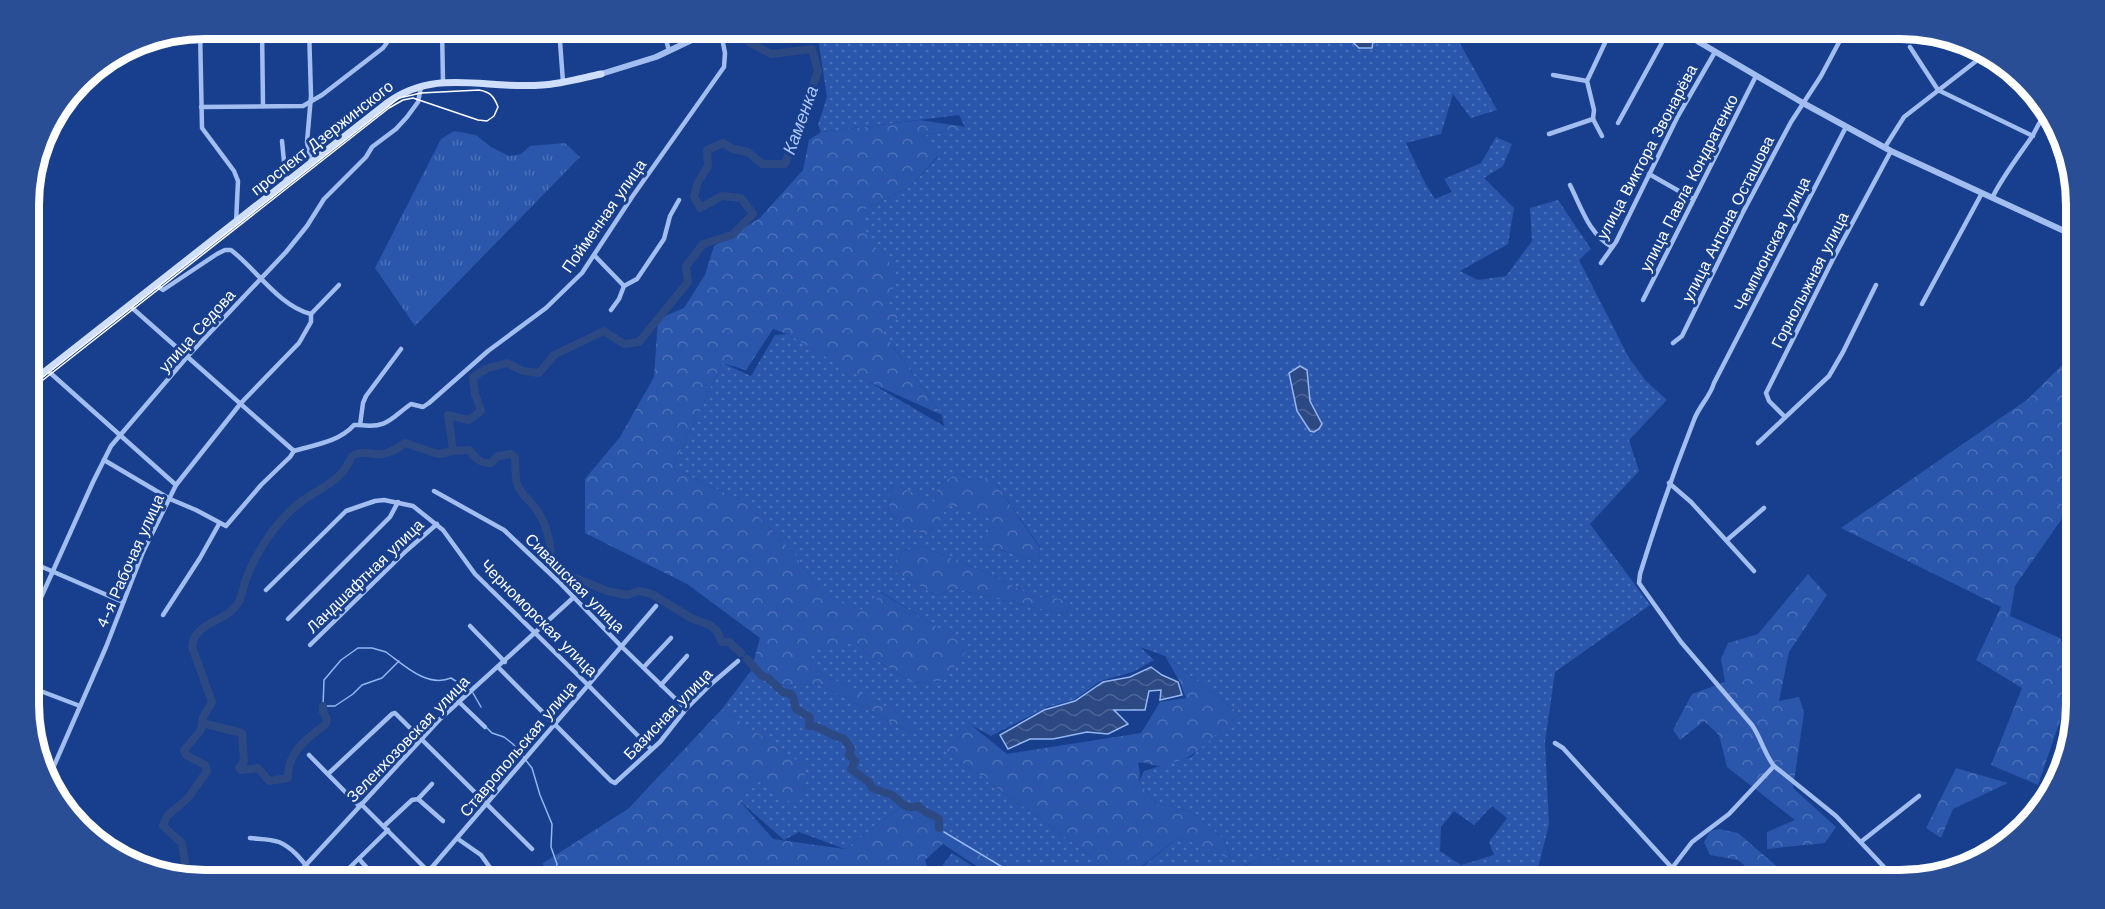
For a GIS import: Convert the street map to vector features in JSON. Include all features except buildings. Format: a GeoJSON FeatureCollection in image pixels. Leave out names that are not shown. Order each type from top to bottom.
{"type":"FeatureCollection","features":[{"type":"Feature","properties":{"kind":"main road","name":"проспект Дзержинского"},"geometry":{"type":"LineString","coordinates":[[39,376],[399,94],[421,85],[443,82],[541,86],[602,74]]}},
{"type":"Feature","properties":{"kind":"street"},"geometry":{"type":"LineString","coordinates":[[200,39],[201,108],[204,133],[234,171],[238,181],[236,223]]}},
{"type":"Feature","properties":{"kind":"street"},"geometry":{"type":"LineString","coordinates":[[262,39],[263,106]]}},
{"type":"Feature","properties":{"kind":"street"},"geometry":{"type":"LineString","coordinates":[[309,39],[310,101],[307,142],[311,162]]}},
{"type":"Feature","properties":{"kind":"street"},"geometry":{"type":"LineString","coordinates":[[201,108],[297,106],[322,95],[383,48],[390,39]]}},
{"type":"Feature","properties":{"kind":"street"},"geometry":{"type":"LineString","coordinates":[[442,39],[443,82]]}},
{"type":"Feature","properties":{"kind":"street"},"geometry":{"type":"LineString","coordinates":[[560,39],[563,82]]}},
{"type":"Feature","properties":{"kind":"street"},"geometry":{"type":"LineString","coordinates":[[666,39],[669,51]]}},
{"type":"Feature","properties":{"kind":"street","name":"проспект Дзержинского"},"geometry":{"type":"LineString","coordinates":[[602,74],[632,65],[695,39]]}},
{"type":"Feature","properties":{"kind":"street","name":"Пойменная улица"},"geometry":{"type":"LineString","coordinates":[[360,425],[375,427],[386,423],[411,404],[423,407],[429,403],[488,351],[546,308],[582,273],[632,197],[724,67],[725,53],[722,39]]}},
{"type":"Feature","properties":{"kind":"street"},"geometry":{"type":"LineString","coordinates":[[1602,136],[1593,119],[1594,110],[1587,81],[1607,39]]}},
{"type":"Feature","properties":{"kind":"street"},"geometry":{"type":"LineString","coordinates":[[1618,123],[1664,39]]}},
{"type":"Feature","properties":{"kind":"street"},"geometry":{"type":"LineString","coordinates":[[1694,39],[1803,104],[1888,149],[2066,232]]}},
{"type":"Feature","properties":{"kind":"street"},"geometry":{"type":"LineString","coordinates":[[1700,43],[1702,39]]}},
{"type":"Feature","properties":{"kind":"street","name":"улица Антона Осташова"},"geometry":{"type":"LineString","coordinates":[[1673,343],[1682,336],[1742,214],[1791,122],[1840,39]]}},
{"type":"Feature","properties":{"kind":"street"},"geometry":{"type":"LineString","coordinates":[[1910,47],[1938,90],[2033,136]]}},
{"type":"Feature","properties":{"kind":"street","name":"улица Виктора Звонарёва"},"geometry":{"type":"LineString","coordinates":[[1600,263],[1612,247],[1700,76],[1715,52]]}},
{"type":"Feature","properties":{"kind":"street"},"geometry":{"type":"LineString","coordinates":[[1888,149],[1904,117],[1979,59]]}},
{"type":"Feature","properties":{"kind":"street"},"geometry":{"type":"LineString","coordinates":[[1553,75],[1587,81]]}},
{"type":"Feature","properties":{"kind":"street","name":"улица Павла Кондратенко"},"geometry":{"type":"LineString","coordinates":[[1643,300],[1756,76]]}},
{"type":"Feature","properties":{"kind":"street","name":"улица Седова"},"geometry":{"type":"LineString","coordinates":[[39,602],[104,460],[120,436],[307,226],[324,199],[366,157],[372,147],[396,129],[407,117],[420,99],[421,85]]}},
{"type":"Feature","properties":{"kind":"street"},"geometry":{"type":"LineString","coordinates":[[1549,134],[1593,119]]}},
{"type":"Feature","properties":{"kind":"street"},"geometry":{"type":"LineString","coordinates":[[1992,198],[2043,120]]}},
{"type":"Feature","properties":{"kind":"street","name":"Чемпионская улица"},"geometry":{"type":"LineString","coordinates":[[1774,766],[1767,758],[1759,736],[1752,725],[1681,642],[1639,583],[1640,574],[1669,483],[1696,413],[1710,395],[1714,383],[1846,127]]}},
{"type":"Feature","properties":{"kind":"street"},"geometry":{"type":"LineString","coordinates":[[282,141],[286,182]]}},
{"type":"Feature","properties":{"kind":"street","name":"Горнолыжная улица"},"geometry":{"type":"LineString","coordinates":[[1784,416],[1769,401],[1766,393],[1888,149]]}},
{"type":"Feature","properties":{"kind":"street"},"geometry":{"type":"LineString","coordinates":[[1649,174],[1693,199]]}},
{"type":"Feature","properties":{"kind":"street"},"geometry":{"type":"LineString","coordinates":[[1570,185],[1593,232],[1612,247]]}},
{"type":"Feature","properties":{"kind":"street"},"geometry":{"type":"LineString","coordinates":[[1922,304],[1982,193]]}},
{"type":"Feature","properties":{"kind":"street"},"geometry":{"type":"LineString","coordinates":[[611,310],[624,286],[637,279],[664,239],[670,216],[679,200]]}},
{"type":"Feature","properties":{"kind":"street"},"geometry":{"type":"LineString","coordinates":[[156,286],[163,290],[225,250],[231,250],[236,254],[260,279],[301,311],[311,314],[339,285]]}},
{"type":"Feature","properties":{"kind":"street"},"geometry":{"type":"LineString","coordinates":[[594,255],[624,286]]}},
{"type":"Feature","properties":{"kind":"street"},"geometry":{"type":"LineString","coordinates":[[1758,443],[1828,376],[1843,352],[1876,285]]}},
{"type":"Feature","properties":{"kind":"street"},"geometry":{"type":"LineString","coordinates":[[130,306],[294,451]]}},
{"type":"Feature","properties":{"kind":"street","name":"4-я Рабочая улица"},"geometry":{"type":"LineString","coordinates":[[53,769],[143,552],[176,485],[241,403],[298,343],[311,322],[311,314]]}},
{"type":"Feature","properties":{"kind":"street"},"geometry":{"type":"LineString","coordinates":[[104,460],[170,499],[226,526],[294,451],[338,438],[346,434],[354,425],[360,425],[366,396],[401,349]]}},
{"type":"Feature","properties":{"kind":"street"},"geometry":{"type":"LineString","coordinates":[[47,370],[176,485]]}},
{"type":"Feature","properties":{"kind":"street"},"geometry":{"type":"LineString","coordinates":[[1669,483],[1691,502],[1754,571]]}},
{"type":"Feature","properties":{"kind":"street","name":"Сивашская улица"},"geometry":{"type":"LineString","coordinates":[[434,491],[504,530],[686,710]]}},
{"type":"Feature","properties":{"kind":"street","name":"Черноморская улица"},"geometry":{"type":"LineString","coordinates":[[266,590],[346,511],[375,501],[398,502],[413,506],[437,524],[475,574],[651,749]]}},
{"type":"Feature","properties":{"kind":"street"},"geometry":{"type":"LineString","coordinates":[[288,619],[390,517],[398,502]]}},
{"type":"Feature","properties":{"kind":"street"},"geometry":{"type":"LineString","coordinates":[[1727,540],[1764,508]]}},
{"type":"Feature","properties":{"kind":"street"},"geometry":{"type":"LineString","coordinates":[[163,615],[219,524]]}},
{"type":"Feature","properties":{"kind":"street","name":"Ландшафтная улица"},"geometry":{"type":"LineString","coordinates":[[310,645],[406,551],[437,524]]}},
{"type":"Feature","properties":{"kind":"street"},"geometry":{"type":"LineString","coordinates":[[39,566],[123,602]]}},
{"type":"Feature","properties":{"kind":"street","name":"Зеленхозовская улица"},"geometry":{"type":"LineString","coordinates":[[301,870],[422,739],[574,597]]}},
{"type":"Feature","properties":{"kind":"street","name":"Ставропольская улица"},"geometry":{"type":"LineString","coordinates":[[430,870],[656,606]]}},
{"type":"Feature","properties":{"kind":"street"},"geometry":{"type":"LineString","coordinates":[[470,626],[505,662]]}},
{"type":"Feature","properties":{"kind":"street"},"geometry":{"type":"LineString","coordinates":[[644,668],[671,638]]}},
{"type":"Feature","properties":{"kind":"street"},"geometry":{"type":"LineString","coordinates":[[661,685],[687,656]]}},
{"type":"Feature","properties":{"kind":"street","name":"Базисная улица"},"geometry":{"type":"LineString","coordinates":[[555,724],[615,783],[660,742],[710,685],[738,661]]}},
{"type":"Feature","properties":{"kind":"street"},"geometry":{"type":"LineString","coordinates":[[498,667],[555,724]]}},
{"type":"Feature","properties":{"kind":"street"},"geometry":{"type":"LineString","coordinates":[[39,690],[80,706]]}},
{"type":"Feature","properties":{"kind":"street"},"geometry":{"type":"LineString","coordinates":[[459,702],[485,727]]}},
{"type":"Feature","properties":{"kind":"street"},"geometry":{"type":"LineString","coordinates":[[328,774],[392,714],[398,715],[532,849]]}},
{"type":"Feature","properties":{"kind":"street"},"geometry":{"type":"LineString","coordinates":[[1555,743],[1563,747],[1672,868],[1692,842],[1729,814],[1774,766],[1836,816],[1884,867]]}},
{"type":"Feature","properties":{"kind":"street"},"geometry":{"type":"LineString","coordinates":[[309,755],[386,828],[426,870]]}},
{"type":"Feature","properties":{"kind":"street"},"geometry":{"type":"LineString","coordinates":[[347,870],[412,800],[418,799],[432,784]]}},
{"type":"Feature","properties":{"kind":"street"},"geometry":{"type":"LineString","coordinates":[[1862,841],[1919,796]]}},
{"type":"Feature","properties":{"kind":"street"},"geometry":{"type":"LineString","coordinates":[[418,799],[443,821]]}},
{"type":"Feature","properties":{"kind":"street"},"geometry":{"type":"LineString","coordinates":[[250,838],[278,842],[310,870]]}},
{"type":"Feature","properties":{"kind":"street"},"geometry":{"type":"LineString","coordinates":[[458,838],[481,855],[492,870]]}},
{"type":"Feature","properties":{"kind":"street"},"geometry":{"type":"LineString","coordinates":[[359,859],[369,870]]}},
{"type":"Feature","properties":{"kind":"green space"},"geometry":{"type":"Polygon","coordinates":[[[824,39],[1458,39],[1497,110],[1471,118],[1453,94],[1441,134],[1406,143],[1435,199],[1452,192],[1444,179],[1481,163],[1496,137],[1512,144],[1503,166],[1484,178],[1514,208],[1508,244],[1460,271],[1478,280],[1506,276],[1532,241],[1530,208],[1558,200],[1591,249],[1579,260],[1629,358],[1646,381],[1667,400],[1629,440],[1639,471],[1590,524],[1650,605],[1555,672],[1545,742],[1549,824],[1538,870],[1278,870],[1290,861],[1267,855],[1235,870],[1138,870],[1179,837],[1231,859],[1224,839],[1191,811],[1157,804],[1139,782],[1144,771],[1191,757],[1240,714],[1165,656],[1140,647],[1154,660],[1133,672],[1100,681],[1074,700],[1047,707],[991,736],[971,725],[946,751],[1110,870],[1003,870],[906,803],[845,849],[799,832],[784,840],[740,801],[759,782],[795,805],[804,797],[805,766],[722,709],[751,671],[779,686],[819,684],[910,733],[912,721],[809,666],[812,650],[856,643],[868,654],[912,683],[943,681],[970,647],[881,592],[868,612],[823,595],[794,553],[743,501],[673,468],[722,363],[751,376],[775,335],[787,334],[944,426],[942,415],[883,332],[899,316],[886,301],[893,293],[894,268],[867,237],[864,210],[911,186],[938,157],[922,136],[965,127],[959,115],[821,132],[818,125],[827,97],[819,44],[824,39]],[[957,473],[937,486],[935,502],[892,484],[888,512],[926,536],[950,505],[991,517],[985,545],[1038,562],[1040,547],[990,475],[977,482],[957,473]],[[924,547],[903,550],[892,570],[937,596],[952,588],[1066,615],[1070,602],[1050,596],[1037,598],[990,574],[924,547]],[[1492,806],[1474,825],[1454,811],[1441,827],[1440,851],[1461,865],[1494,855],[1489,842],[1507,818],[1492,806]]]}},
{"type":"Feature","properties":{"kind":"green space"},"geometry":{"type":"Polygon","coordinates":[[[920,120],[966,127],[922,136],[938,156],[911,186],[864,210],[904,267],[905,319],[892,345],[942,415],[862,379],[787,334],[773,329],[746,370],[722,363],[673,468],[743,501],[794,553],[823,595],[880,592],[971,647],[943,681],[912,683],[868,654],[856,643],[809,666],[913,721],[910,733],[819,684],[779,686],[751,671],[760,638],[687,584],[585,533],[585,479],[620,437],[654,377],[658,319],[684,308],[705,275],[714,246],[760,218],[803,170],[809,140],[821,132],[920,120]]]}},
{"type":"Feature","properties":{"kind":"green space"},"geometry":{"type":"Polygon","coordinates":[[[454,131],[476,135],[491,147],[509,156],[521,154],[530,146],[565,143],[580,157],[415,326],[375,268],[441,139],[454,131]]]}},
{"type":"Feature","properties":{"kind":"green space"},"geometry":{"type":"Polygon","coordinates":[[[2066,361],[2066,515],[2015,586],[2010,616],[2060,638],[2066,654],[2066,703],[2038,785],[1991,765],[2022,688],[1976,660],[2001,607],[1841,528],[2028,399],[2066,361]]]}},
{"type":"Feature","properties":{"kind":"green space"},"geometry":{"type":"Polygon","coordinates":[[[957,473],[977,482],[990,475],[1040,548],[1038,562],[985,545],[990,517],[950,505],[926,536],[888,512],[892,484],[935,501],[937,486],[957,473]]]}},
{"type":"Feature","properties":{"kind":"green space"},"geometry":{"type":"Polygon","coordinates":[[[924,547],[990,574],[1037,598],[1050,596],[1070,602],[1066,615],[952,588],[937,596],[892,570],[903,550],[924,547]]]}},
{"type":"Feature","properties":{"kind":"green space"},"geometry":{"type":"Polygon","coordinates":[[[1808,574],[1827,595],[1789,652],[1779,701],[1799,697],[1804,713],[1793,788],[1836,827],[1825,843],[1767,849],[1767,832],[1795,820],[1727,767],[1719,735],[1704,721],[1680,740],[1673,730],[1692,694],[1725,682],[1721,659],[1728,643],[1758,634],[1808,574]]]}},
{"type":"Feature","properties":{"kind":"green space"},"geometry":{"type":"Polygon","coordinates":[[[1165,656],[1240,714],[1204,746],[1184,759],[1161,766],[1138,763],[1139,782],[1157,804],[1191,811],[1224,839],[1231,860],[1179,837],[1137,870],[1110,870],[946,751],[971,725],[1007,754],[1141,733],[1160,702],[1186,698],[1165,656]]]}},
{"type":"Feature","properties":{"kind":"green space"},"geometry":{"type":"Polygon","coordinates":[[[722,709],[806,766],[803,810],[740,801],[773,839],[845,849],[906,803],[1003,870],[983,870],[943,844],[925,860],[928,870],[544,870],[543,863],[628,809],[722,709]]]}},
{"type":"Feature","properties":{"kind":"green space"},"geometry":{"type":"Polygon","coordinates":[[[1956,768],[2008,783],[1953,809],[1941,838],[1926,828],[1956,768]]]}},
{"type":"Feature","properties":{"kind":"green space"},"geometry":{"type":"Polygon","coordinates":[[[1719,829],[1738,833],[1781,870],[1750,870],[1738,860],[1710,855],[1704,842],[1710,831],[1719,829]]]}},
{"type":"Feature","properties":{"kind":"green space"},"geometry":{"type":"Polygon","coordinates":[[[952,853],[978,870],[939,870],[952,853]]]}},
{"type":"Feature","properties":{"kind":"green space"},"geometry":{"type":"Polygon","coordinates":[[[1267,855],[1291,861],[1278,870],[1236,870],[1267,855]]]}},
{"type":"Feature","properties":{"kind":"water"},"geometry":{"type":"Polygon","coordinates":[[[1350,39],[1374,39],[1372,48],[1359,48],[1350,39]]]}},
{"type":"Feature","properties":{"kind":"water"},"geometry":{"type":"Polygon","coordinates":[[[1300,366],[1307,370],[1310,401],[1322,424],[1314,432],[1310,431],[1297,411],[1289,373],[1300,366]]]}},
{"type":"Feature","properties":{"kind":"water"},"geometry":{"type":"Polygon","coordinates":[[[1151,667],[1178,682],[1182,695],[1160,700],[1161,690],[1149,691],[1145,710],[1114,710],[1128,724],[1108,734],[1087,732],[1053,739],[1030,739],[1008,749],[1000,735],[1044,710],[1075,701],[1103,682],[1130,677],[1151,667]]]}},
{"type":"Feature","properties":{"kind":"waterway","name":"Каменка"},"geometry":{"type":"LineString","coordinates":[[186,869],[182,843],[163,826],[167,816],[188,798],[207,771],[205,765],[186,755],[184,750],[201,730],[203,717],[212,702],[192,647],[198,632],[225,616],[237,605],[256,557],[276,526],[302,501],[337,478],[352,456],[361,453],[385,453],[405,443],[438,454],[453,451],[448,415],[469,420],[481,411],[475,394],[473,377],[486,369],[507,363],[523,371],[539,373],[554,355],[604,331],[624,344],[639,342],[688,282],[686,266],[703,244],[732,235],[753,214],[741,198],[722,196],[700,208],[694,196],[698,182],[708,166],[707,150],[723,143],[733,149],[748,152],[762,164],[785,164],[818,71],[812,49],[771,54],[747,39]]}},
{"type":"Feature","properties":{"kind":"waterway"},"geometry":{"type":"LineString","coordinates":[[453,451],[469,450],[484,463],[491,463],[498,456],[511,454],[515,457],[518,486],[542,518],[547,531],[552,567]]}},
{"type":"Feature","properties":{"kind":"waterway"},"geometry":{"type":"LineString","coordinates":[[553,569],[607,591],[627,595],[639,591],[652,594],[691,618],[710,625],[717,631],[722,642],[729,642],[741,653]]}},
{"type":"Feature","properties":{"kind":"waterway"},"geometry":{"type":"LineString","coordinates":[[399,661],[382,678],[362,685],[335,706],[323,706],[324,680],[341,660],[358,648],[372,648],[386,652],[393,657],[400,663],[408,669],[416,674],[433,680],[451,678],[468,689]]}},
{"type":"Feature","properties":{"kind":"waterway"},"geometry":{"type":"LineString","coordinates":[[747,659],[761,675],[768,678],[783,692],[791,694],[796,709],[810,717],[809,726],[818,727],[843,738],[851,748],[849,755],[855,761],[851,769],[869,782],[872,788],[892,795],[906,806],[919,806],[923,811],[939,819],[939,828]]}},
{"type":"Feature","properties":{"kind":"waterway"},"geometry":{"type":"LineString","coordinates":[[473,693],[481,707]]}},
{"type":"Feature","properties":{"kind":"waterway"},"geometry":{"type":"LineString","coordinates":[[202,723],[242,733],[244,761],[239,768],[241,770],[258,768],[269,781],[288,778],[291,761],[295,754],[305,741],[326,724],[327,719],[323,706]]}},
{"type":"Feature","properties":{"kind":"waterway"},"geometry":{"type":"LineString","coordinates":[[487,728],[513,744],[532,768],[552,824],[551,847],[557,864],[556,870]]}},
{"type":"Feature","properties":{"kind":"waterway"},"geometry":{"type":"LineString","coordinates":[[944,832],[1007,870]]}},
{"type":"Feature","properties":{"kind":"tram line"},"geometry":{"type":"LineString","coordinates":[[39,380],[399,98],[421,93],[479,90],[489,93],[495,100],[498,107],[494,116],[487,121],[413,98],[403,100],[389,108],[39,383]]}}]}
